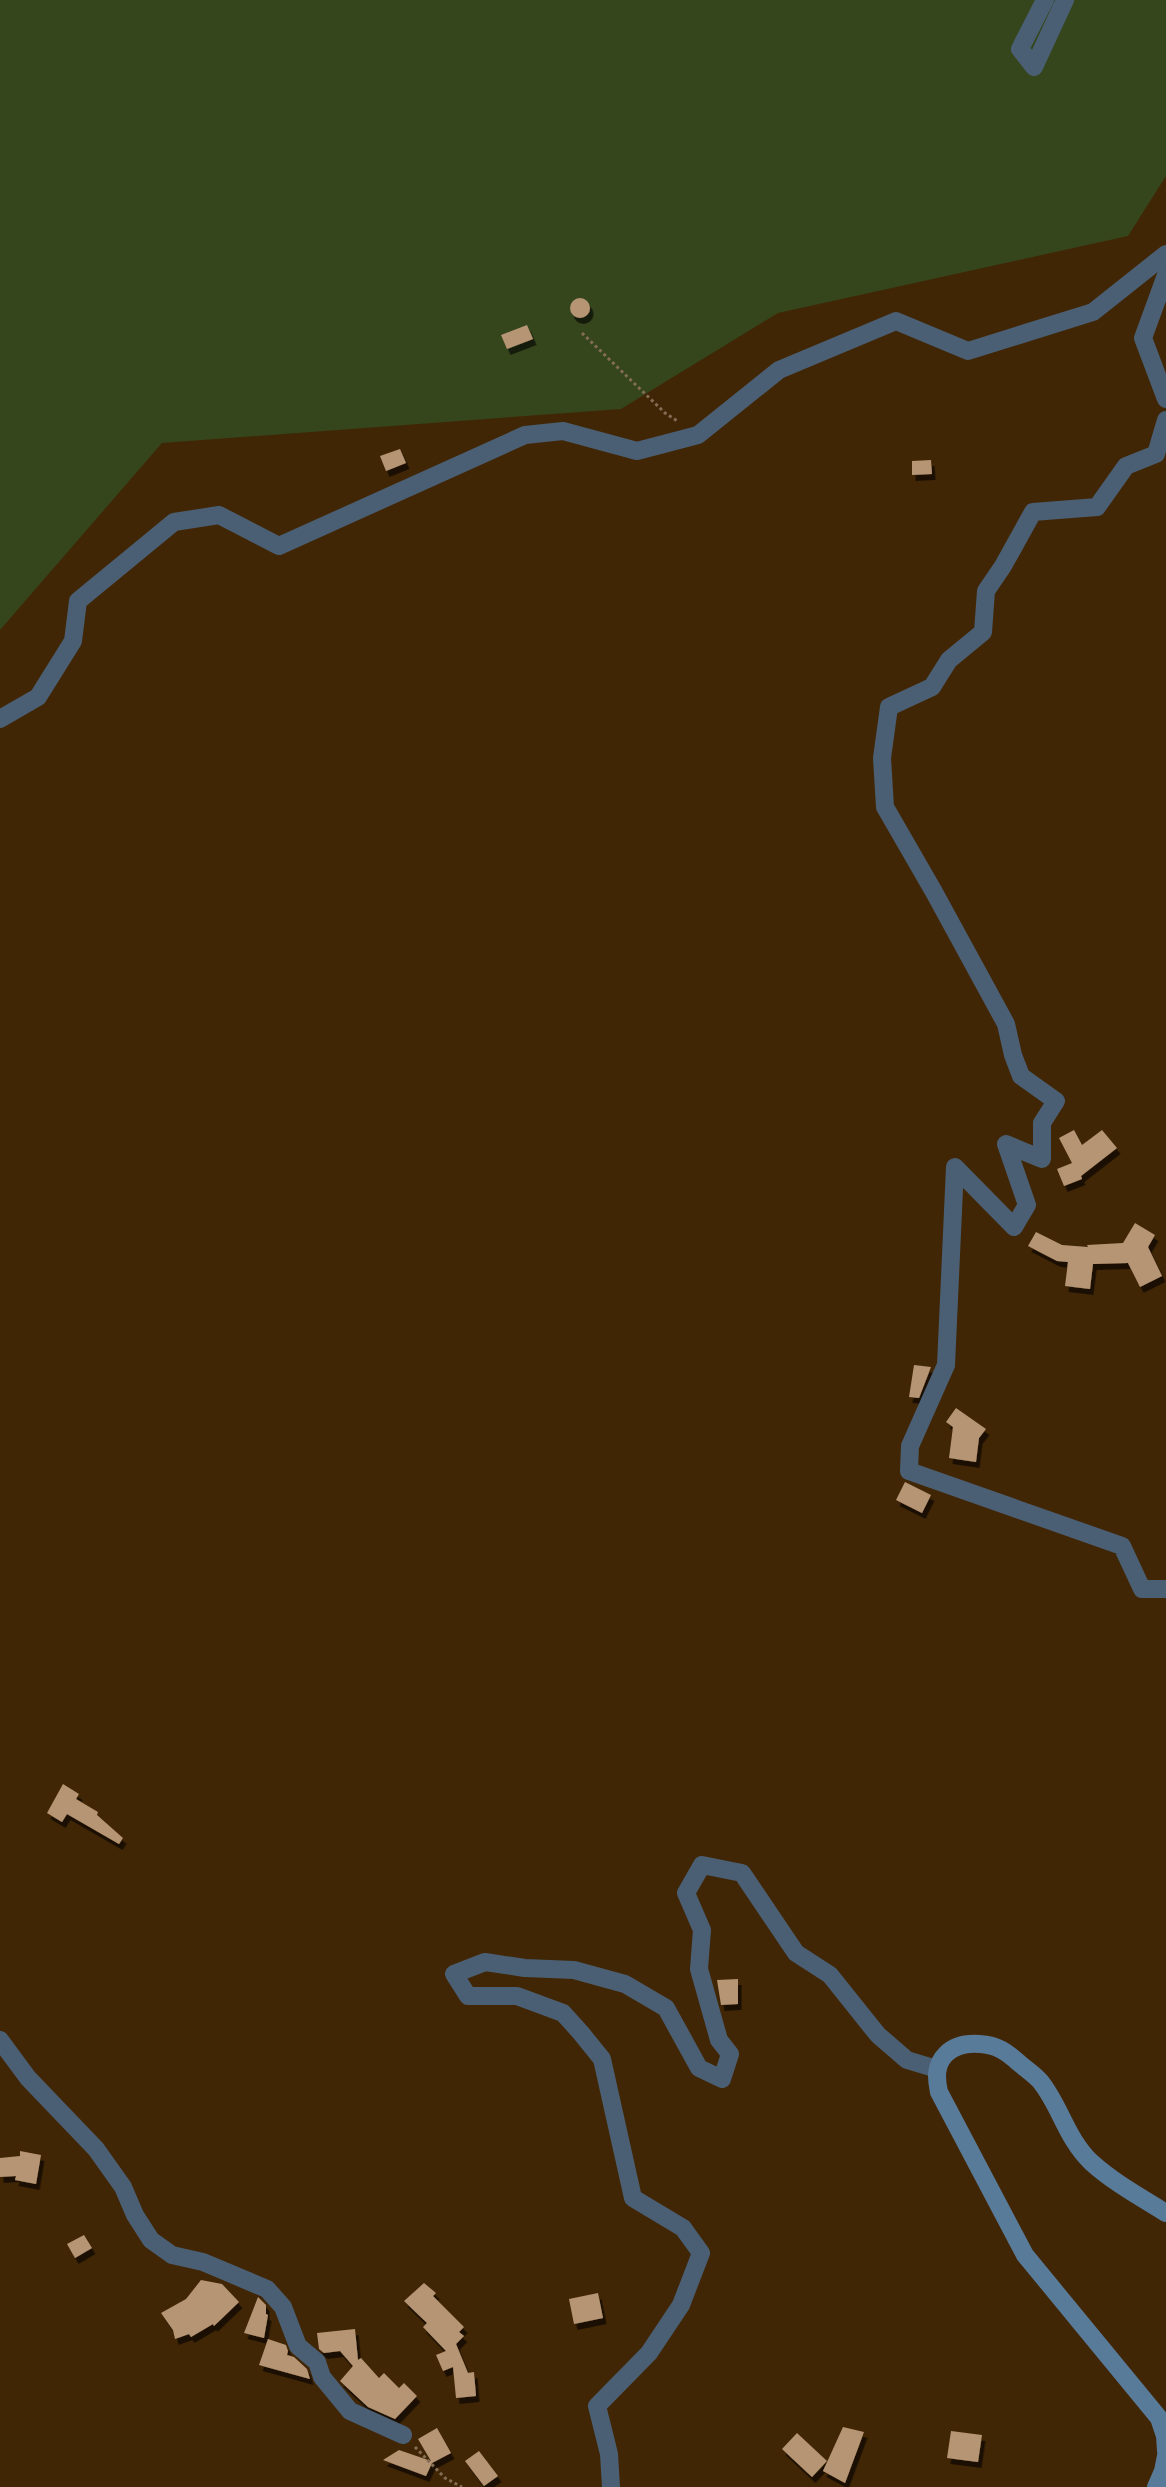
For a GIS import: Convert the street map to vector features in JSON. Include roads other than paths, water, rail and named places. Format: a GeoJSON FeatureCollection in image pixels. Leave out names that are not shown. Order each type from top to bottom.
{"type":"FeatureCollection","features":[{"type":"Feature","properties":{"kind":"main road"},"geometry":{"type":"LineString","coordinates":[[1166,2213],[1109,2178],[1089,2160],[1076,2146],[1040,2082],[1004,2049],[988,2044],[972,2043],[957,2046],[945,2054],[937,2068],[936,2078],[939,2092],[1025,2254],[1159,2418],[1165,2436],[1166,2451]]}},
{"type":"Feature","properties":{"kind":"main road"},"geometry":{"type":"LineString","coordinates":[[1156,2487],[1166,2456]]}},
{"type":"Feature","properties":{"kind":"street"},"geometry":{"type":"LineString","coordinates":[[1045,0],[1020,50],[1034,67],[1065,0]]}},
{"type":"Feature","properties":{"kind":"street"},"geometry":{"type":"LineString","coordinates":[[1162,264],[1143,338],[1166,399]]}},
{"type":"Feature","properties":{"kind":"street"},"geometry":{"type":"LineString","coordinates":[[0,719],[38,697],[72,642],[78,601],[174,522],[219,515],[279,546],[525,435],[563,430],[637,451],[698,435],[779,370],[896,321],[968,351],[1093,312],[1162,264]]}},
{"type":"Feature","properties":{"kind":"street"},"geometry":{"type":"LineString","coordinates":[[1166,420],[1156,454],[1125,466],[1097,507],[1033,512],[1003,566],[986,591],[983,632],[949,660],[932,687],[889,707],[882,758],[885,807],[1006,1024],[1013,1055],[1021,1076],[1056,1101],[1042,1123],[1041,1159],[1006,1144],[1027,1205],[1014,1227],[955,1167],[945,1365],[910,1446],[909,1471],[1122,1546],[1142,1589],[1166,1589]]}},
{"type":"Feature","properties":{"kind":"street"},"geometry":{"type":"LineString","coordinates":[[611,2487],[609,2454],[597,2406],[648,2353],[662,2334],[681,2305],[701,2253],[683,2228],[633,2198],[602,2059],[581,2033],[563,2013],[517,1996],[468,1996],[454,1974],[485,1962],[525,1968],[574,1970],[625,1984],[666,2008],[699,2068],[722,2079],[730,2054],[720,2040],[699,1969],[702,1930],[686,1893],[702,1865],[742,1873],[796,1953],[830,1975],[878,2036],[906,2060],[937,2068]]}},
{"type":"Feature","properties":{"kind":"street"},"geometry":{"type":"LineString","coordinates":[[0,2040],[28,2078],[96,2149],[123,2187],[135,2215],[151,2240],[172,2255],[204,2262],[267,2289],[284,2307],[298,2346],[317,2362],[322,2377],[350,2411],[403,2435]]}}]}
